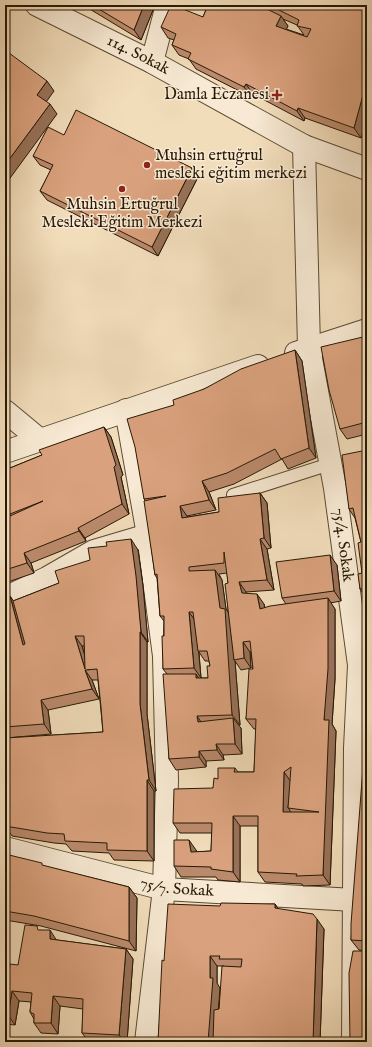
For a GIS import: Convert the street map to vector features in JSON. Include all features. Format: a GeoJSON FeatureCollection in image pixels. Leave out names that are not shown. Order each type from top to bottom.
{"type":"FeatureCollection","features":[{"type":"Feature","properties":{"kind":"street","name":"114. Sokak"},"geometry":{"type":"LineString","coordinates":[[37,5],[152,62],[304,146],[367,169]]}},
{"type":"Feature","properties":{"kind":"street"},"geometry":{"type":"LineString","coordinates":[[152,62],[167,5]]}},
{"type":"Feature","properties":{"kind":"street","name":"75/4. Sokak"},"geometry":{"type":"LineString","coordinates":[[304,146],[309,348],[330,464],[363,666],[355,748],[353,1042]]}},
{"type":"Feature","properties":{"kind":"street"},"geometry":{"type":"LineString","coordinates":[[5,452],[309,348],[367,330]]}},
{"type":"Feature","properties":{"kind":"street"},"geometry":{"type":"LineString","coordinates":[[126,410],[148,535],[164,656],[167,780],[164,889],[146,1042]]}},
{"type":"Feature","properties":{"kind":"street"},"geometry":{"type":"LineString","coordinates":[[5,411],[40,440]]}},
{"type":"Feature","properties":{"kind":"street"},"geometry":{"type":"LineString","coordinates":[[330,464],[352,458]]}},
{"type":"Feature","properties":{"kind":"street"},"geometry":{"type":"LineString","coordinates":[[5,598],[47,578],[94,551],[148,535]]}},
{"type":"Feature","properties":{"kind":"street","name":"75/7. Sokak"},"geometry":{"type":"LineString","coordinates":[[5,848],[164,889],[354,900]]}},
{"type":"Feature","properties":{"kind":"lane"},"geometry":{"type":"LineString","coordinates":[[233,495],[330,464]]}},
{"type":"Feature","properties":{"kind":"building"},"geometry":{"type":"Polygon","coordinates":[[[92,5],[144,5],[134,30],[92,5]]]}},
{"type":"Feature","properties":{"kind":"building"},"geometry":{"type":"Polygon","coordinates":[[[171,5],[203,17],[208,5],[259,5],[281,16],[276,26],[307,37],[311,29],[297,26],[299,20],[269,5],[367,5],[367,80],[354,128],[298,108],[297,111],[246,84],[244,87],[188,59],[191,53],[172,45],[176,34],[161,27],[171,5]]]}},
{"type":"Feature","properties":{"kind":"building"},"geometry":{"type":"Polygon","coordinates":[[[5,50],[47,81],[37,95],[50,104],[5,165],[5,50]]]}},
{"type":"Feature","properties":{"kind":"building","name":"Muhsin Ertuğrul Mesleki Eğitim Merkezi"},"geometry":{"type":"Polygon","coordinates":[[[76,110],[192,168],[152,247],[40,191],[53,165],[33,156],[48,127],[64,135],[76,110]]]}},
{"type":"Feature","properties":{"kind":"building"},"geometry":{"type":"Polygon","coordinates":[[[367,336],[367,422],[340,429],[329,390],[321,347],[367,336]]]}},
{"type":"Feature","properties":{"kind":"building"},"geometry":{"type":"Polygon","coordinates":[[[295,350],[309,448],[281,459],[275,449],[227,473],[202,481],[209,500],[180,506],[182,518],[219,512],[218,498],[260,493],[264,538],[260,539],[267,580],[239,582],[242,593],[257,594],[260,609],[270,606],[328,598],[328,669],[324,720],[329,720],[323,875],[296,876],[297,874],[258,872],[258,816],[233,816],[233,872],[211,869],[211,867],[174,866],[174,840],[189,840],[191,852],[211,851],[212,823],[173,823],[174,789],[213,788],[214,778],[218,779],[218,768],[235,768],[234,772],[254,772],[256,719],[246,719],[249,669],[253,669],[250,641],[243,642],[244,658],[234,660],[225,584],[228,583],[224,552],[224,563],[189,567],[189,571],[215,570],[220,608],[225,609],[232,715],[197,716],[198,722],[233,718],[235,744],[216,744],[217,750],[199,751],[199,757],[169,759],[163,674],[196,674],[196,678],[208,678],[207,666],[210,666],[207,651],[198,651],[193,612],[189,612],[194,668],[163,669],[162,636],[164,636],[164,616],[160,616],[157,574],[155,575],[144,501],[166,496],[144,499],[135,447],[127,419],[174,405],[173,400],[204,389],[241,369],[295,350]],[[291,767],[284,772],[283,812],[319,812],[288,808],[291,767]]]}},
{"type":"Feature","properties":{"kind":"building"},"geometry":{"type":"Polygon","coordinates":[[[104,427],[116,465],[114,467],[122,504],[78,528],[79,531],[24,553],[27,563],[5,570],[5,470],[42,455],[39,450],[104,427]],[[43,501],[10,514],[10,516],[43,501]]]}},
{"type":"Feature","properties":{"kind":"building"},"geometry":{"type":"Polygon","coordinates":[[[367,450],[367,622],[364,588],[360,589],[358,574],[362,573],[358,543],[361,542],[353,508],[349,509],[342,455],[367,450]]]}},
{"type":"Feature","properties":{"kind":"building"},"geometry":{"type":"Polygon","coordinates":[[[131,539],[136,576],[141,632],[140,704],[149,780],[147,780],[147,851],[107,850],[107,843],[65,841],[64,834],[47,833],[5,826],[5,738],[103,732],[97,669],[85,670],[92,689],[41,700],[44,724],[5,727],[5,599],[10,596],[23,645],[25,644],[13,601],[59,583],[55,571],[90,560],[88,548],[107,546],[106,542],[131,539]],[[75,636],[85,669],[84,636],[75,636]]]}},
{"type":"Feature","properties":{"kind":"building"},"geometry":{"type":"Polygon","coordinates":[[[330,555],[334,591],[282,598],[276,562],[330,555]]]}},
{"type":"Feature","properties":{"kind":"building"},"geometry":{"type":"Polygon","coordinates":[[[366,728],[367,729],[367,941],[351,940],[366,728]]]}},
{"type":"Feature","properties":{"kind":"building"},"geometry":{"type":"Polygon","coordinates":[[[5,854],[129,887],[129,941],[34,916],[5,911],[5,854]]]}},
{"type":"Feature","properties":{"kind":"building"},"geometry":{"type":"Polygon","coordinates":[[[221,903],[275,904],[275,908],[313,914],[317,919],[313,1042],[213,1042],[214,1010],[219,1009],[222,966],[241,967],[242,959],[219,959],[220,956],[210,956],[210,978],[213,978],[208,1042],[158,1042],[162,960],[164,961],[168,904],[220,906],[221,903]]]}},
{"type":"Feature","properties":{"kind":"building"},"geometry":{"type":"Polygon","coordinates":[[[25,925],[37,926],[38,930],[50,930],[50,939],[126,949],[119,1035],[82,1033],[83,999],[53,996],[51,1023],[34,1023],[34,1014],[30,1012],[32,993],[12,991],[8,1015],[5,1015],[5,990],[7,990],[10,964],[18,965],[25,925]]]}},
{"type":"Feature","properties":{"kind":"building"},"geometry":{"type":"Polygon","coordinates":[[[367,947],[367,1042],[350,1042],[349,973],[353,951],[366,951],[367,947]]]}},
{"type":"Feature","properties":{"kind":"place","name":"Damla Eczanesi"},"geometry":{"type":"Point","coordinates":[277,95]}},
{"type":"Feature","properties":{"kind":"place","name":"Muhsin ertuğrul mesleki eğitim merkezi"},"geometry":{"type":"Point","coordinates":[147,165]}},
{"type":"Feature","properties":{"kind":"place","name":"Muhsin Ertuğrul Mesleki Eğitim Merkezi"},"geometry":{"type":"Point","coordinates":[122,189]}}]}
